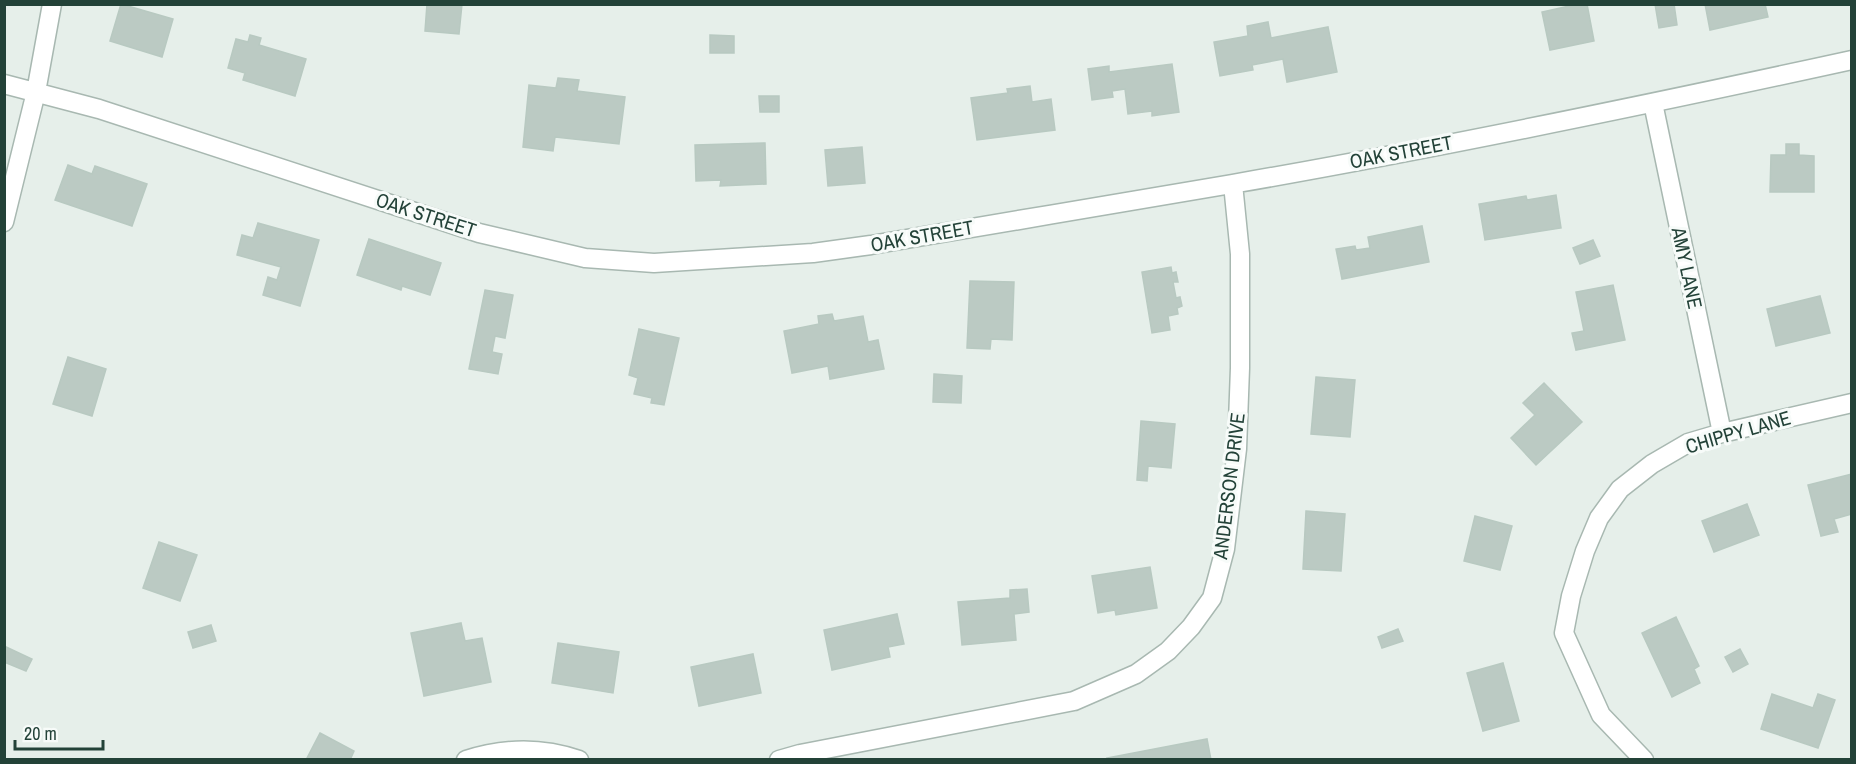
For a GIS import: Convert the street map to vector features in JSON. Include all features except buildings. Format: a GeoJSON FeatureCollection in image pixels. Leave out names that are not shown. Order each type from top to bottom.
{"type":"FeatureCollection","features":[{"type":"Feature","properties":{"kind":"street"},"geometry":{"type":"LineString","coordinates":[[4,222],[36,92],[52,4]]}},
{"type":"Feature","properties":{"kind":"street","name":"OAK STREET"},"geometry":{"type":"LineString","coordinates":[[4,84],[99,109],[479,233],[585,258],[654,263],[813,253],[1233,184],[1469,140],[1851,60]]}},
{"type":"Feature","properties":{"kind":"street","name":"AMY LANE"},"geometry":{"type":"LineString","coordinates":[[1653,103],[1722,433]]}},
{"type":"Feature","properties":{"kind":"street","name":"ANDERSON DRIVE"},"geometry":{"type":"LineString","coordinates":[[779,759],[1074,700],[1137,674],[1168,651],[1191,627],[1212,598],[1225,549],[1237,449],[1240,368],[1239,254],[1233,184]]}},
{"type":"Feature","properties":{"kind":"street","name":"CHIPPY LANE"},"geometry":{"type":"LineString","coordinates":[[1644,759],[1601,715],[1564,633],[1571,596],[1584,551],[1599,518],[1620,489],[1652,464],[1688,443],[1851,403]]}},
{"type":"Feature","properties":{"kind":"street"},"geometry":{"type":"LineString","coordinates":[[466,759],[482,754],[515,750],[558,752],[579,759]]}}]}
